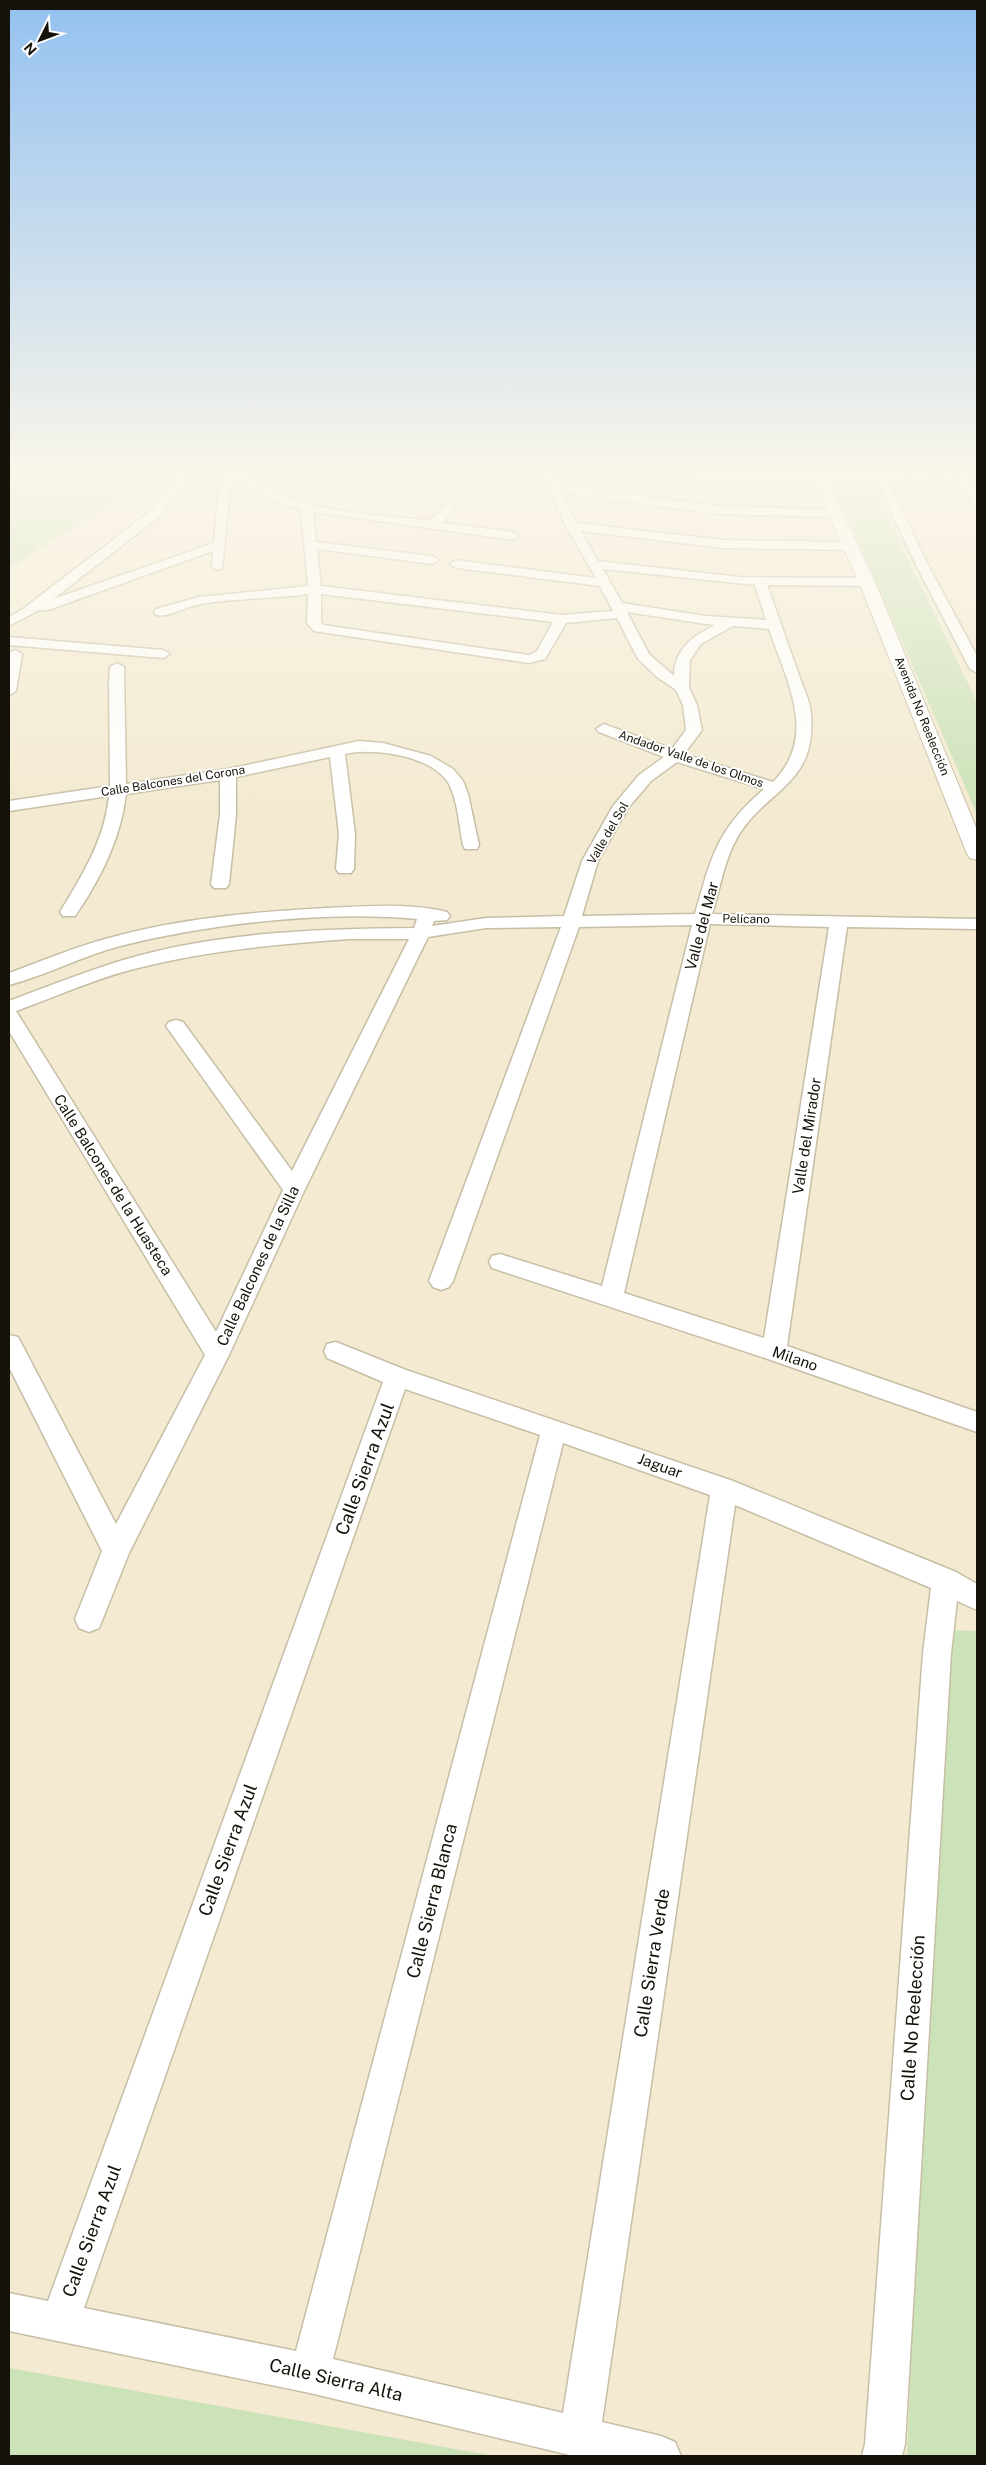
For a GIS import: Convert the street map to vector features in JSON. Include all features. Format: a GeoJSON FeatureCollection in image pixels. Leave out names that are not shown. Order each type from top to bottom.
{"type":"FeatureCollection","features":[{"type":"Feature","properties":{"kind":"street"},"geometry":{"type":"LineString","coordinates":[[28,612],[62,586]]}},
{"type":"Feature","properties":{"kind":"street"},"geometry":{"type":"LineString","coordinates":[[9,621],[28,612],[102,586]]}},
{"type":"Feature","properties":{"kind":"street"},"geometry":{"type":"LineString","coordinates":[[606,586],[643,656],[650,664],[682,688]]}},
{"type":"Feature","properties":{"kind":"street","name":"Valle del Mar"},"geometry":{"type":"LineString","coordinates":[[611,1299],[702,919],[728,840],[737,826],[778,788],[796,765],[804,749],[806,731],[804,712],[761,586]]}},
{"type":"Feature","properties":{"kind":"street","name":"Avenida No Reelección"},"geometry":{"type":"LineString","coordinates":[[868,586],[977,854]]}},
{"type":"Feature","properties":{"kind":"street"},"geometry":{"type":"LineString","coordinates":[[935,586],[972,648],[977,669]]}},
{"type":"Feature","properties":{"kind":"street"},"geometry":{"type":"LineString","coordinates":[[315,589],[314,623],[319,628],[529,659],[540,656],[561,619]]}},
{"type":"Feature","properties":{"kind":"street"},"geometry":{"type":"LineString","coordinates":[[161,612],[215,590],[283,594],[315,589],[561,619],[618,610],[774,625]]}},
{"type":"Feature","properties":{"kind":"street"},"geometry":{"type":"LineString","coordinates":[[206,615],[215,590]]}},
{"type":"Feature","properties":{"kind":"street"},"geometry":{"type":"LineString","coordinates":[[682,688],[682,662],[693,645],[731,622]]}},
{"type":"Feature","properties":{"kind":"street"},"geometry":{"type":"LineString","coordinates":[[9,690],[12,648],[163,654]]}},
{"type":"Feature","properties":{"kind":"street"},"geometry":{"type":"LineString","coordinates":[[650,664],[682,662]]}},
{"type":"Feature","properties":{"kind":"street"},"geometry":{"type":"LineString","coordinates":[[69,912],[99,862],[111,827],[118,790],[114,691],[117,667]]}},
{"type":"Feature","properties":{"kind":"street","name":"Valle del Sol"},"geometry":{"type":"LineString","coordinates":[[441,1282],[571,923],[590,860],[621,806],[645,778],[675,756],[694,730],[690,705],[682,688]]}},
{"type":"Feature","properties":{"kind":"street","name":"Andador Valle de los Olmos"},"geometry":{"type":"LineString","coordinates":[[604,729],[675,756],[778,788]]}},
{"type":"Feature","properties":{"kind":"street","name":"Calle Balcones del Corona"},"geometry":{"type":"LineString","coordinates":[[9,806],[228,774],[359,746],[398,750],[423,759],[450,774],[456,783],[472,845]]}},
{"type":"Feature","properties":{"kind":"street"},"geometry":{"type":"LineString","coordinates":[[337,750],[347,834],[345,869]]}},
{"type":"Feature","properties":{"kind":"street"},"geometry":{"type":"LineString","coordinates":[[220,884],[228,815],[228,774]]}},
{"type":"Feature","properties":{"kind":"street"},"geometry":{"type":"LineString","coordinates":[[349,912],[349,934]]}},
{"type":"Feature","properties":{"kind":"street"},"geometry":{"type":"LineString","coordinates":[[9,979],[114,942],[193,926],[257,917],[349,912],[424,923]]}},
{"type":"Feature","properties":{"kind":"street"},"geometry":{"type":"LineString","coordinates":[[257,917],[257,940]]}},
{"type":"Feature","properties":{"kind":"street","name":"Pelícano"},"geometry":{"type":"LineString","coordinates":[[424,923],[571,923],[702,919],[977,924]]}},
{"type":"Feature","properties":{"kind":"street","name":"Valle del Mirador"},"geometry":{"type":"LineString","coordinates":[[774,1352],[839,920]]}},
{"type":"Feature","properties":{"kind":"street"},"geometry":{"type":"LineString","coordinates":[[9,1007],[127,965],[189,951],[257,940],[349,934],[424,923]]}},
{"type":"Feature","properties":{"kind":"street","name":"Calle Balcones de la Silla"},"geometry":{"type":"LineString","coordinates":[[89,1619],[116,1551],[218,1355],[294,1189],[424,923]]}},
{"type":"Feature","properties":{"kind":"street"},"geometry":{"type":"LineString","coordinates":[[114,942],[127,965]]}},
{"type":"Feature","properties":{"kind":"street","name":"Calle Balcones de la Huasteca"},"geometry":{"type":"LineString","coordinates":[[9,1015],[218,1355]]}},
{"type":"Feature","properties":{"kind":"street"},"geometry":{"type":"LineString","coordinates":[[176,1026],[294,1189]]}},
{"type":"Feature","properties":{"kind":"street","name":"Milano"},"geometry":{"type":"LineString","coordinates":[[500,1262],[774,1352],[977,1422]]}},
{"type":"Feature","properties":{"kind":"street"},"geometry":{"type":"LineString","coordinates":[[9,1344],[116,1551]]}},
{"type":"Feature","properties":{"kind":"street","name":"Jaguar"},"geometry":{"type":"LineString","coordinates":[[336,1351],[397,1377],[554,1428],[724,1489],[969,1588]]}},
{"type":"Feature","properties":{"kind":"street","name":"Calle Sierra Azul"},"geometry":{"type":"LineString","coordinates":[[59,2323],[397,1377]]}},
{"type":"Feature","properties":{"kind":"street","name":"Calle Sierra Blanca"},"geometry":{"type":"LineString","coordinates":[[310,2373],[554,1428]]}},
{"type":"Feature","properties":{"kind":"street","name":"Calle Sierra Verde"},"geometry":{"type":"LineString","coordinates":[[579,2438],[724,1489]]}},
{"type":"Feature","properties":{"kind":"street","name":"Calle No Reelección"},"geometry":{"type":"LineString","coordinates":[[882,2456],[886,2424],[937,1653],[969,1588]]}},
{"type":"Feature","properties":{"kind":"street","name":"Calle Sierra Alta"},"geometry":{"type":"LineString","coordinates":[[9,2312],[310,2373],[661,2456]]}},
{"type":"Feature","properties":{"kind":"green space"},"geometry":{"type":"Polygon","coordinates":[[[878,586],[921,586],[977,702],[977,814],[878,586]]]}},
{"type":"Feature","properties":{"kind":"green space"},"geometry":{"type":"Polygon","coordinates":[[[943,1630],[977,1631],[977,2456],[907,2456],[943,1630]]]}},
{"type":"Feature","properties":{"kind":"green space"},"geometry":{"type":"Polygon","coordinates":[[[9,2368],[494,2456],[9,2456],[9,2368]]]}}]}
